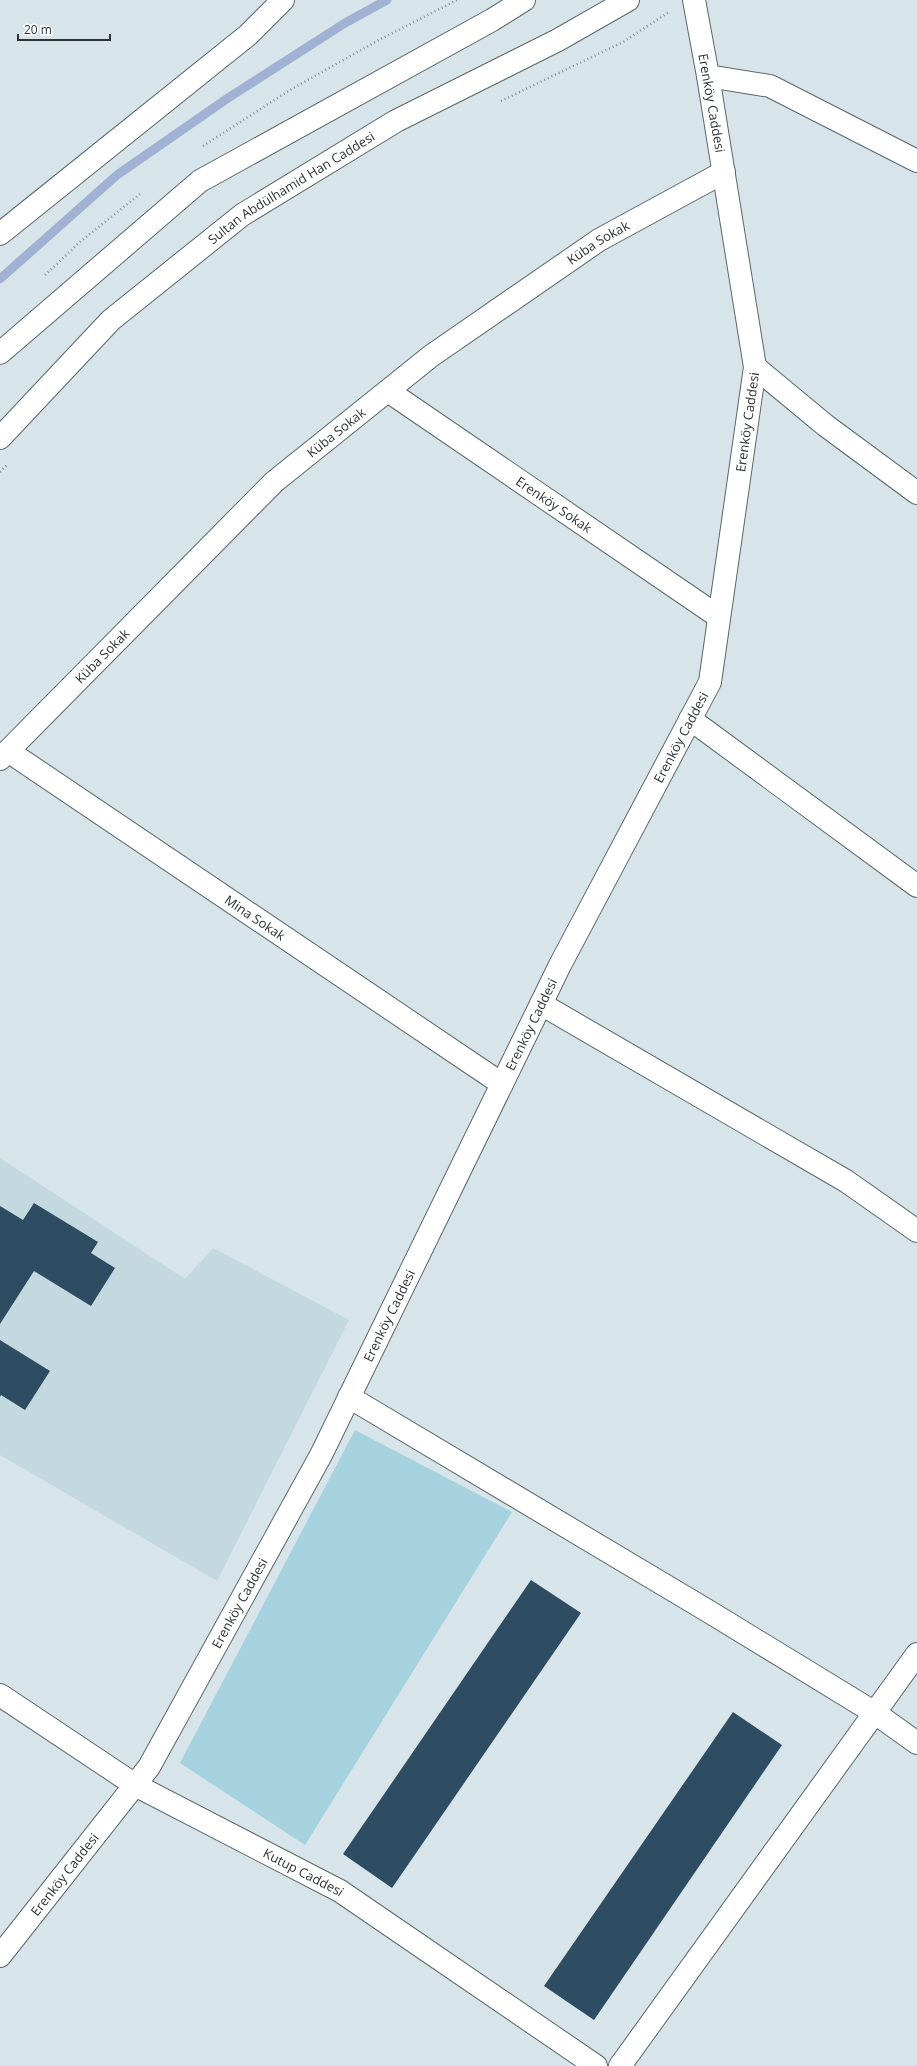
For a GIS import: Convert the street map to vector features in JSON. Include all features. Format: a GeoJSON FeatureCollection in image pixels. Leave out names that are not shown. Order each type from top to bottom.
{"type":"FeatureCollection","features":[{"type":"Feature","properties":{"kind":"street"},"geometry":{"type":"LineString","coordinates":[[0,234],[248,35],[283,0]]}},
{"type":"Feature","properties":{"kind":"street"},"geometry":{"type":"LineString","coordinates":[[0,353],[200,181],[492,20],[524,0]]}},
{"type":"Feature","properties":{"kind":"street","name":"Sultan Abdülhamid Han Caddesi"},"geometry":{"type":"LineString","coordinates":[[0,438],[110,320],[242,216],[396,121],[558,40],[628,0]]}},
{"type":"Feature","properties":{"kind":"street","name":"Erenköy Caddesi"},"geometry":{"type":"LineString","coordinates":[[0,1956],[149,1767],[321,1455],[541,1004],[710,682],[755,367],[724,172],[694,0]]}},
{"type":"Feature","properties":{"kind":"street"},"geometry":{"type":"LineString","coordinates":[[708,76],[770,86],[917,161]]}},
{"type":"Feature","properties":{"kind":"street","name":"Küba Sokak"},"geometry":{"type":"LineString","coordinates":[[4,755],[274,482],[431,356],[599,240],[724,172]]}},
{"type":"Feature","properties":{"kind":"street"},"geometry":{"type":"LineString","coordinates":[[755,367],[825,425],[917,493]]}},
{"type":"Feature","properties":{"kind":"street","name":"Erenköy Sokak"},"geometry":{"type":"LineString","coordinates":[[388,391],[719,617]]}},
{"type":"Feature","properties":{"kind":"street"},"geometry":{"type":"LineString","coordinates":[[690,719],[917,886]]}},
{"type":"Feature","properties":{"kind":"street","name":"Mina Sokak"},"geometry":{"type":"LineString","coordinates":[[4,755],[502,1084]]}},
{"type":"Feature","properties":{"kind":"street"},"geometry":{"type":"LineString","coordinates":[[541,1004],[846,1181],[917,1231]]}},
{"type":"Feature","properties":{"kind":"street"},"geometry":{"type":"LineString","coordinates":[[349,1397],[500,1486],[874,1713],[917,1743]]}},
{"type":"Feature","properties":{"kind":"street"},"geometry":{"type":"LineString","coordinates":[[620,2066],[917,1654]]}},
{"type":"Feature","properties":{"kind":"street","name":"Kutup Caddesi"},"geometry":{"type":"LineString","coordinates":[[0,1695],[135,1785],[340,1891],[596,2066]]}},
{"type":"Feature","properties":{"kind":"path"},"geometry":{"type":"LineString","coordinates":[[494,105],[623,42],[673,8]]}},
{"type":"Feature","properties":{"kind":"path"},"geometry":{"type":"LineString","coordinates":[[0,472],[11,461]]}},
{"type":"Feature","properties":{"kind":"shaded area"},"geometry":{"type":"Polygon","coordinates":[[[0,1158],[185,1279],[213,1248],[349,1320],[217,1581],[0,1455],[0,1158]]]}},
{"type":"Feature","properties":{"kind":"shaded area"},"geometry":{"type":"Polygon","coordinates":[[[355,1430],[512,1512],[305,1845],[180,1763],[355,1430]]]}},
{"type":"Feature","properties":{"kind":"building"},"geometry":{"type":"Polygon","coordinates":[[[34,1203],[98,1242],[91,1253],[115,1268],[91,1306],[34,1271],[0,1324],[0,1206],[23,1220],[34,1203]]]}},
{"type":"Feature","properties":{"kind":"building"},"geometry":{"type":"Polygon","coordinates":[[[0,1340],[50,1371],[25,1410],[1,1395],[0,1397],[0,1340]]]}},
{"type":"Feature","properties":{"kind":"building"},"geometry":{"type":"Polygon","coordinates":[[[531,1580],[581,1613],[392,1888],[343,1854],[531,1580]]]}},
{"type":"Feature","properties":{"kind":"building"},"geometry":{"type":"Polygon","coordinates":[[[733,1712],[782,1745],[594,2020],[544,1986],[733,1712]]]}},
{"type":"Feature","properties":{"kind":"waterway"},"geometry":{"type":"LineString","coordinates":[[0,279],[117,175],[228,98],[345,23],[387,0]]}}]}
